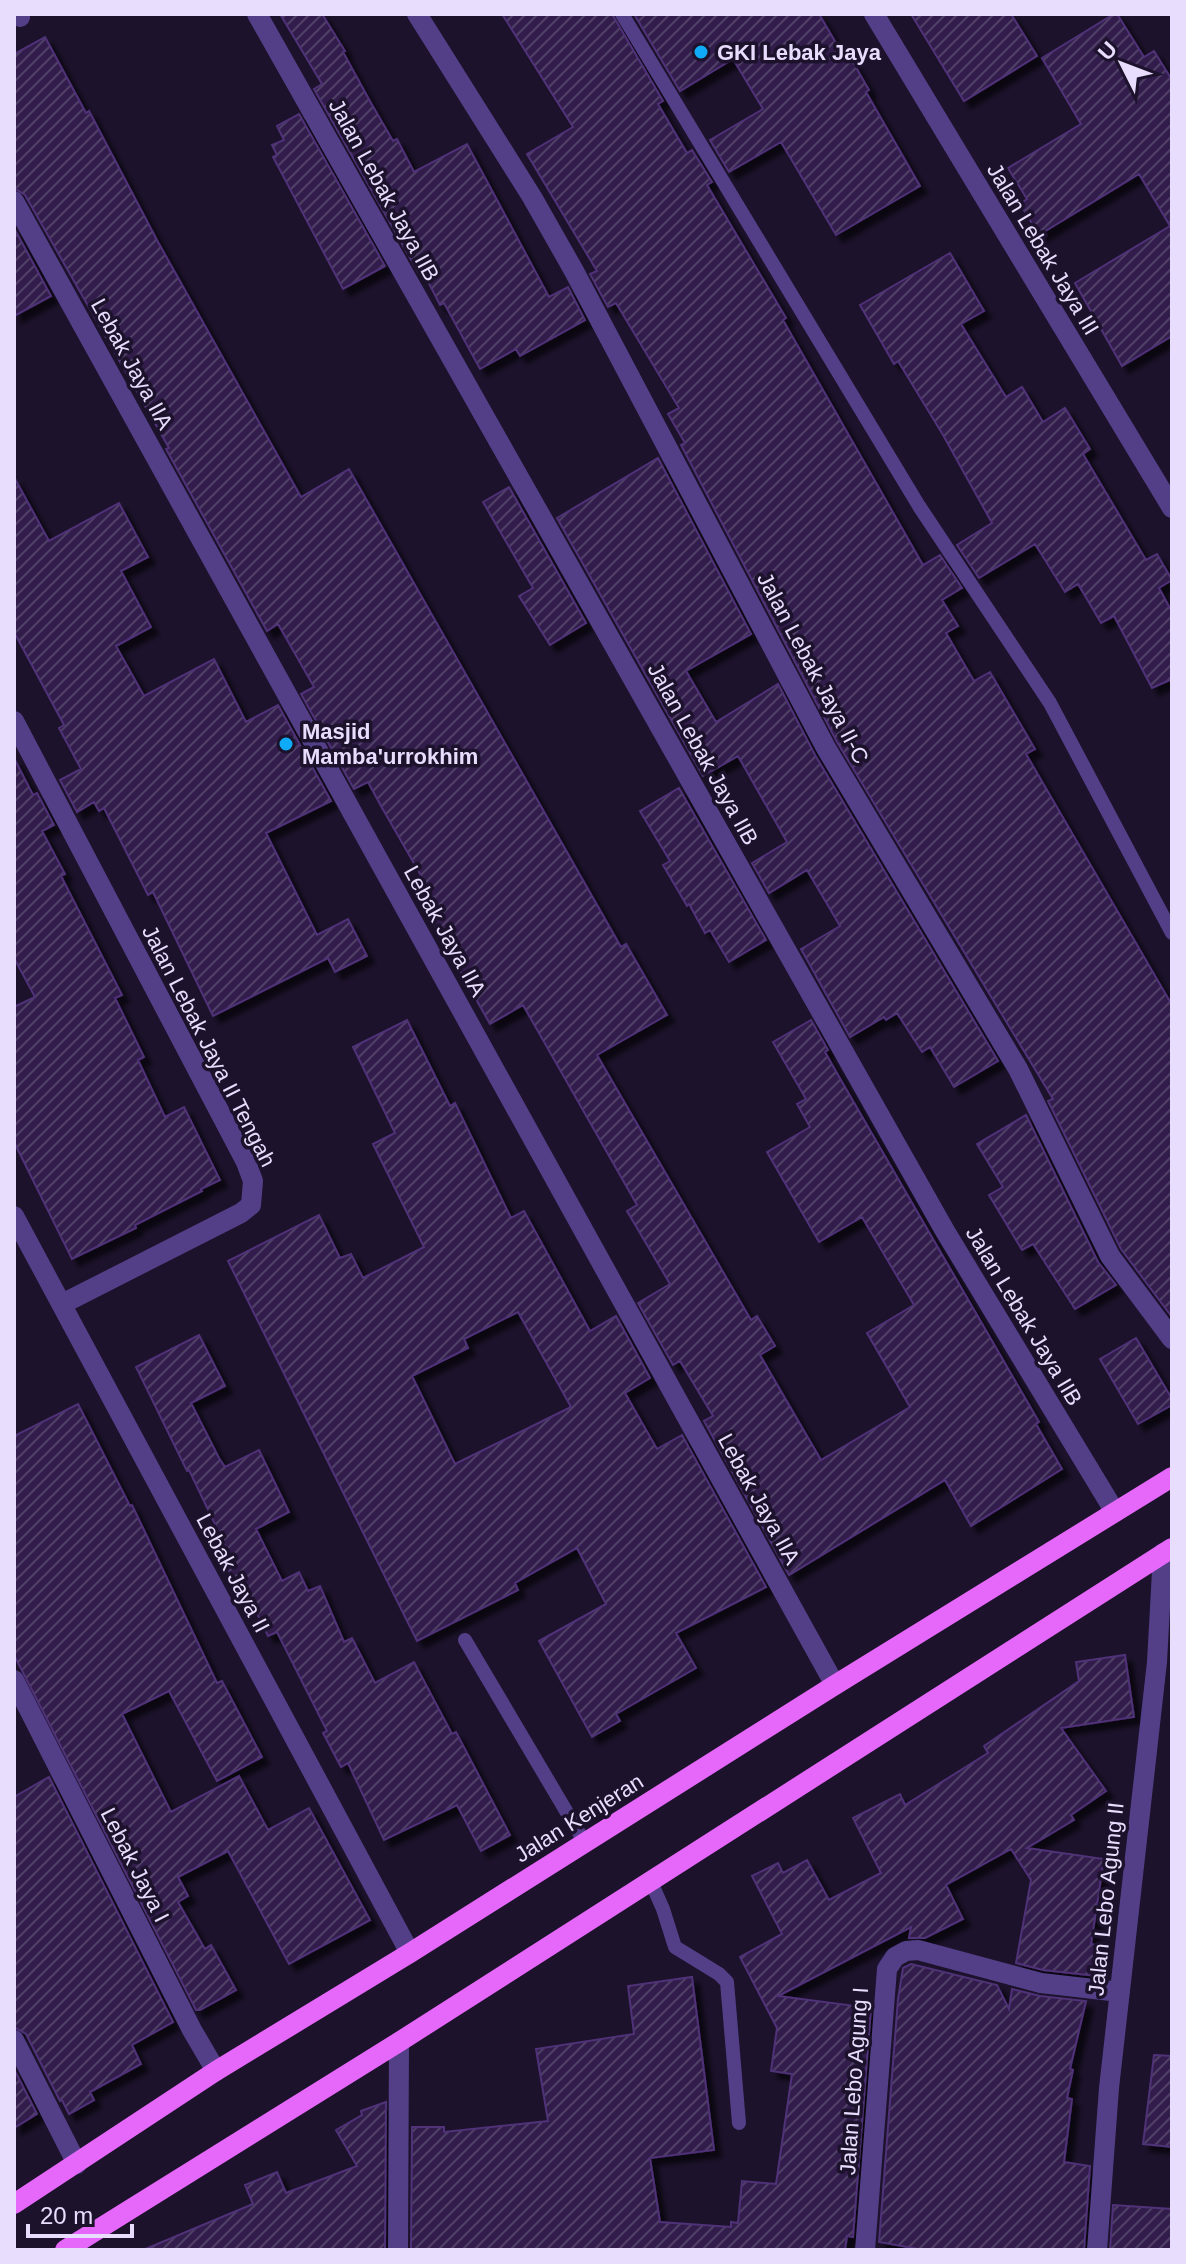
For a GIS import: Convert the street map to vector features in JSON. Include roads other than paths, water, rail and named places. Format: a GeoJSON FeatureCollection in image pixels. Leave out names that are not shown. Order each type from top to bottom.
{"type":"FeatureCollection","features":[{"type":"Feature","properties":{"kind":"main road","name":"Jalan Kenjeran"},"geometry":{"type":"LineString","coordinates":[[14,2204],[216,2071],[1172,1477]]}},
{"type":"Feature","properties":{"kind":"main road"},"geometry":{"type":"LineString","coordinates":[[65,2250],[399,2042],[1168,1551]]}},
{"type":"Feature","properties":{"kind":"street","name":"Jalan Lebak Jaya IIB"},"geometry":{"type":"LineString","coordinates":[[257,14],[945,1231],[1115,1512]]}},
{"type":"Feature","properties":{"kind":"street","name":"Jalan Lebak Jaya II-C"},"geometry":{"type":"LineString","coordinates":[[417,14],[532,197],[574,271],[818,735],[1018,1069],[1110,1256],[1172,1339]]}},
{"type":"Feature","properties":{"kind":"street","name":"Jalan Lebak Jaya III"},"geometry":{"type":"LineString","coordinates":[[874,14],[1172,508]]}},
{"type":"Feature","properties":{"kind":"street","name":"Lebak Jaya IIA"},"geometry":{"type":"LineString","coordinates":[[14,201],[835,1685]]}},
{"type":"Feature","properties":{"kind":"street","name":"Jalan Lebak Jaya II Tengah"},"geometry":{"type":"LineString","coordinates":[[14,721],[246,1162],[253,1181],[251,1205],[241,1213],[62,1304]]}},
{"type":"Feature","properties":{"kind":"street","name":"Lebak Jaya II"},"geometry":{"type":"LineString","coordinates":[[14,1216],[410,1953]]}},
{"type":"Feature","properties":{"kind":"street","name":"Jalan Lebo Agung II"},"geometry":{"type":"LineString","coordinates":[[1097,2250],[1109,2088],[1164,1662],[1168,1551]]}},
{"type":"Feature","properties":{"kind":"street","name":"Lebak Jaya I"},"geometry":{"type":"LineString","coordinates":[[14,1680],[192,2030],[216,2071]]}},
{"type":"Feature","properties":{"kind":"street","name":"Jalan Lebo Agung I"},"geometry":{"type":"LineString","coordinates":[[865,2250],[882,2011],[887,1969],[895,1957],[906,1951],[918,1950],[1041,1983],[1120,1992]]}},
{"type":"Feature","properties":{"kind":"street"},"geometry":{"type":"LineString","coordinates":[[14,2040],[77,2164]]}},
{"type":"Feature","properties":{"kind":"street"},"geometry":{"type":"LineString","coordinates":[[398,2250],[399,2042]]}},
{"type":"Feature","properties":{"kind":"lane"},"geometry":{"type":"LineString","coordinates":[[622,14],[919,506],[1050,703],[1172,933]]}},
{"type":"Feature","properties":{"kind":"lane"},"geometry":{"type":"LineString","coordinates":[[465,1640],[585,1843]]}},
{"type":"Feature","properties":{"kind":"lane"},"geometry":{"type":"LineString","coordinates":[[651,1882],[675,1947],[727,1982],[739,2123]]}},
{"type":"Feature","properties":{"kind":"place","name":"GKI Lebak Jaya"},"geometry":{"type":"Point","coordinates":[701,52]}},
{"type":"Feature","properties":{"kind":"place","name":"Masjid Mamba'urrokhim"},"geometry":{"type":"Point","coordinates":[286,744]}}]}
